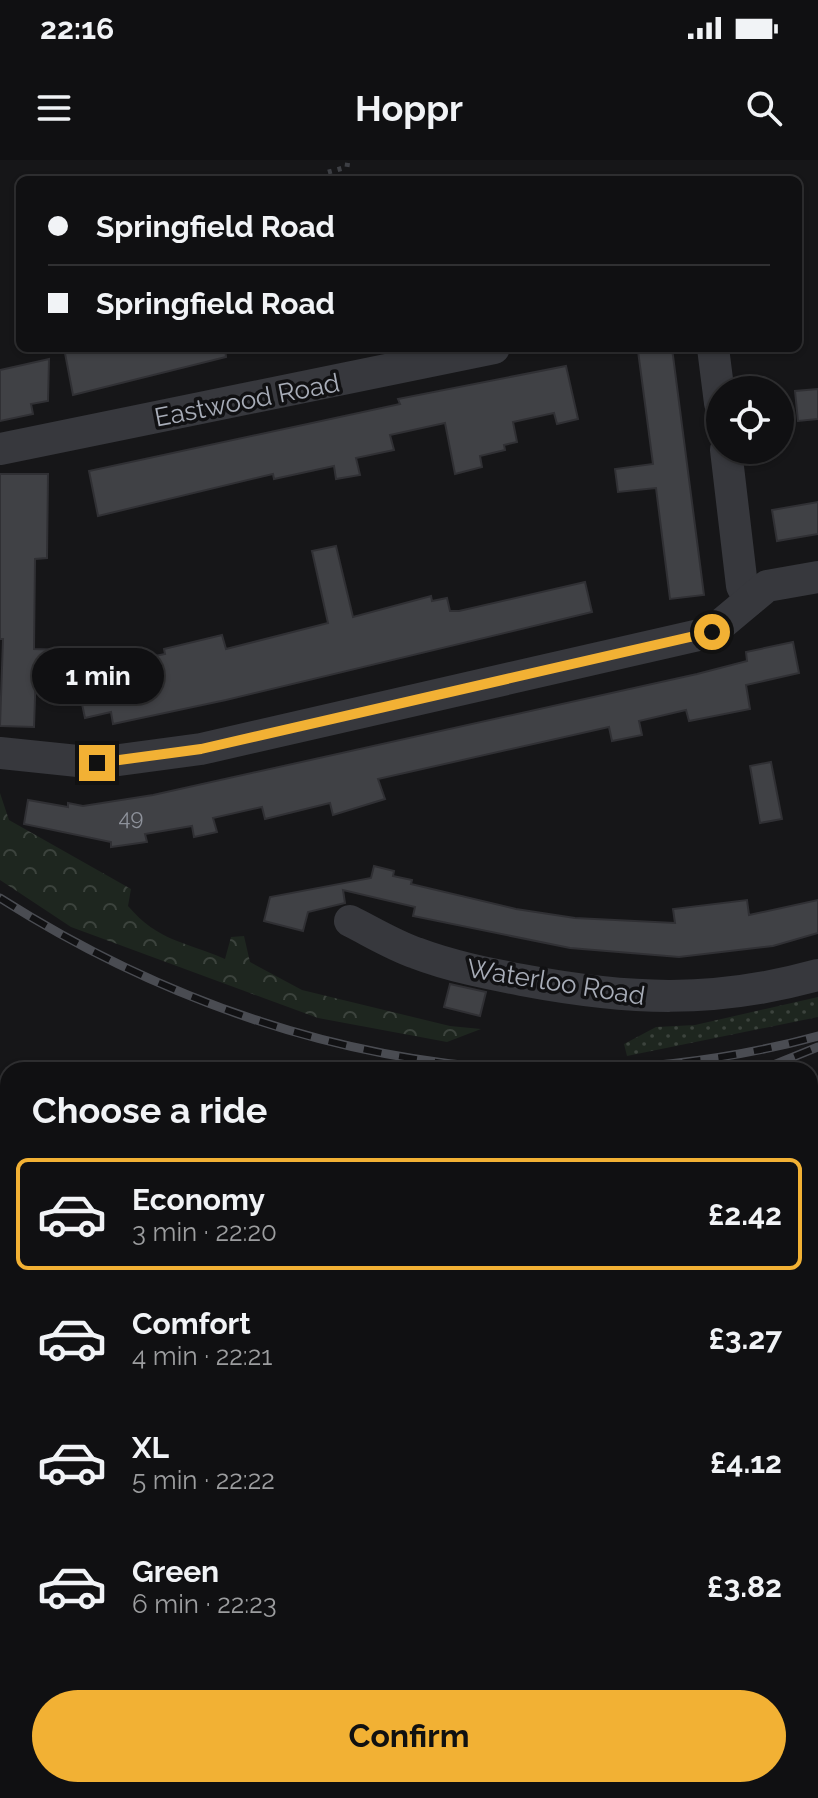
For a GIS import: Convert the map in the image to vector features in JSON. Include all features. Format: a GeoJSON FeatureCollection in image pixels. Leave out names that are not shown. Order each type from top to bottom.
{"type":"FeatureCollection","features":[{"type":"Feature","properties":{"kind":"street","name":"Eastwood Road"},"geometry":{"type":"LineString","coordinates":[[0,449],[474,352]]}},
{"type":"Feature","properties":{"kind":"street"},"geometry":{"type":"LineString","coordinates":[[714,352],[717,376]]}},
{"type":"Feature","properties":{"kind":"street"},"geometry":{"type":"LineString","coordinates":[[728,464],[742,586],[750,600]]}},
{"type":"Feature","properties":{"kind":"street"},"geometry":{"type":"LineString","coordinates":[[0,753],[97,763],[201,749],[712,632],[767,586],[818,577]]}},
{"type":"Feature","properties":{"kind":"street","name":"Waterloo Road"},"geometry":{"type":"LineString","coordinates":[[350,921],[415,953],[473,971],[609,995],[659,999],[781,986],[818,975]]}},
{"type":"Feature","properties":{"kind":"path"},"geometry":{"type":"LineString","coordinates":[[325,176],[325,173],[347,167],[348,160]]}},
{"type":"Feature","properties":{"kind":"green space"},"geometry":{"type":"Polygon","coordinates":[[[0,793],[9,820],[131,889],[128,906],[162,934],[225,959],[231,937],[244,936],[250,962],[302,990],[450,1026],[481,1029],[447,1042],[318,1018],[71,927],[0,880],[0,793]]]}},
{"type":"Feature","properties":{"kind":"green space"},"geometry":{"type":"Polygon","coordinates":[[[818,997],[818,1017],[627,1056],[624,1044],[656,1027],[695,1025],[818,997]]]}},
{"type":"Feature","properties":{"kind":"building"},"geometry":{"type":"Polygon","coordinates":[[[65,352],[225,352],[226,357],[73,395],[65,352]]]}},
{"type":"Feature","properties":{"kind":"building"},"geometry":{"type":"Polygon","coordinates":[[[638,352],[673,352],[704,595],[670,599],[656,488],[618,492],[615,469],[653,464],[638,352]]]}},
{"type":"Feature","properties":{"kind":"building"},"geometry":{"type":"Polygon","coordinates":[[[49,359],[48,401],[31,404],[33,414],[0,421],[0,370],[49,359]]]}},
{"type":"Feature","properties":{"kind":"building"},"geometry":{"type":"Polygon","coordinates":[[[566,366],[578,419],[557,424],[554,413],[513,422],[517,442],[504,445],[505,450],[480,456],[482,467],[455,474],[445,423],[390,435],[394,450],[356,458],[360,475],[336,479],[334,466],[274,479],[273,474],[98,516],[89,471],[400,404],[398,399],[566,366]]]}},
{"type":"Feature","properties":{"kind":"building"},"geometry":{"type":"Polygon","coordinates":[[[818,389],[818,419],[798,421],[795,391],[818,389]]]}},
{"type":"Feature","properties":{"kind":"building"},"geometry":{"type":"Polygon","coordinates":[[[0,474],[48,474],[47,558],[35,559],[34,649],[97,651],[101,691],[160,679],[155,656],[165,654],[164,649],[222,635],[226,649],[328,623],[312,551],[336,546],[353,617],[431,596],[432,601],[447,598],[450,611],[459,611],[585,582],[592,612],[113,724],[111,712],[85,718],[75,671],[36,668],[34,727],[0,726],[3,639],[0,639],[0,474]]]}},
{"type":"Feature","properties":{"kind":"building"},"geometry":{"type":"Polygon","coordinates":[[[818,502],[818,534],[777,541],[772,510],[818,502]]]}},
{"type":"Feature","properties":{"kind":"building"},"geometry":{"type":"Polygon","coordinates":[[[793,642],[799,673],[746,685],[750,709],[689,721],[686,710],[639,721],[642,735],[612,741],[609,727],[378,779],[385,799],[333,815],[330,803],[265,819],[262,807],[213,818],[217,832],[194,837],[192,826],[145,834],[147,842],[111,847],[111,842],[24,824],[28,800],[68,807],[68,803],[83,806],[153,795],[697,674],[747,661],[746,652],[793,642]]]}},
{"type":"Feature","properties":{"kind":"building"},"geometry":{"type":"Polygon","coordinates":[[[771,762],[782,819],[760,823],[750,766],[771,762]]]}},
{"type":"Feature","properties":{"kind":"building"},"geometry":{"type":"Polygon","coordinates":[[[374,866],[394,871],[393,876],[412,880],[411,884],[516,909],[575,918],[675,923],[673,909],[747,900],[749,915],[818,900],[818,933],[773,946],[679,957],[570,948],[413,916],[415,907],[343,890],[345,903],[308,912],[303,931],[264,921],[270,897],[371,878],[374,866]]]}},
{"type":"Feature","properties":{"kind":"building"},"geometry":{"type":"Polygon","coordinates":[[[450,984],[486,992],[480,1016],[444,1007],[450,984]]]}},
{"type":"Feature","properties":{"kind":"railway"},"geometry":{"type":"LineString","coordinates":[[0,898],[124,967],[255,1020],[323,1040],[440,1062]]}},
{"type":"Feature","properties":{"kind":"railway"},"geometry":{"type":"LineString","coordinates":[[681,1062],[758,1050],[818,1036]]}},
{"type":"Feature","properties":{"kind":"railway"},"geometry":{"type":"LineString","coordinates":[[781,1062],[818,1047]]}},
{"type":"Feature","properties":{"kind":"route"},"geometry":{"type":"LineString","coordinates":[[97,763],[201,749],[712,632]]}}]}
